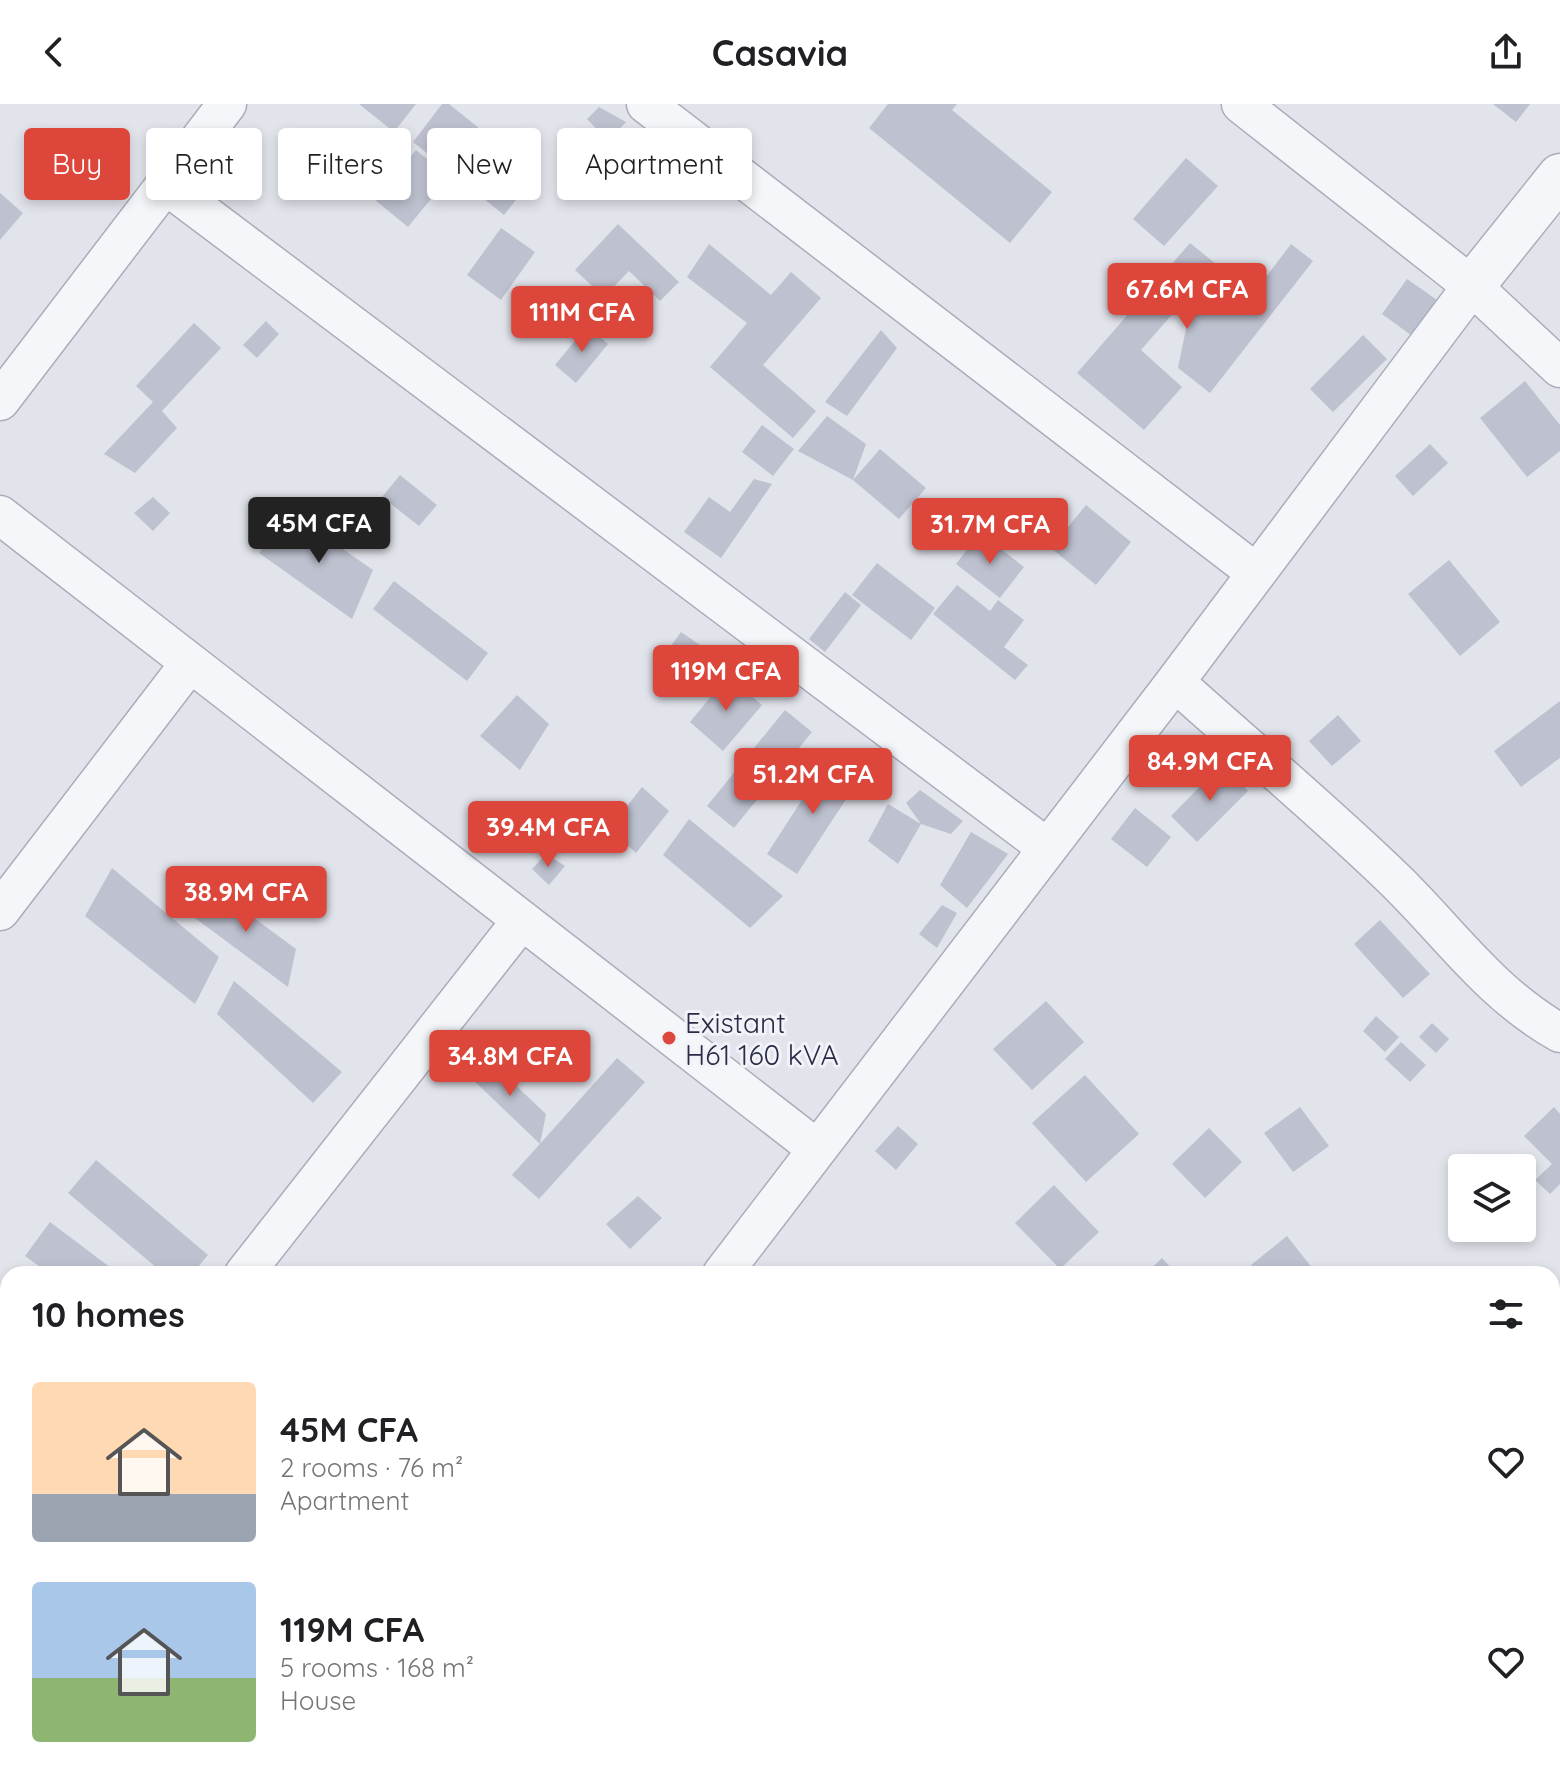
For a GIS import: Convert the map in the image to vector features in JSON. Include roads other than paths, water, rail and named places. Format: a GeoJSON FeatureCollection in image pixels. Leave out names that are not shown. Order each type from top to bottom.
{"type":"FeatureCollection","features":[{"type":"Feature","properties":{"kind":"street"},"geometry":{"type":"LineString","coordinates":[[209,128],[227,104]]}},
{"type":"Feature","properties":{"kind":"street"},"geometry":{"type":"LineString","coordinates":[[646,104],[1255,572]]}},
{"type":"Feature","properties":{"kind":"street"},"geometry":{"type":"LineString","coordinates":[[1241,104],[1472,286],[1560,368]]}},
{"type":"Feature","properties":{"kind":"street"},"geometry":{"type":"LineString","coordinates":[[728,1266],[1175,682],[1472,286],[1560,176]]}},
{"type":"Feature","properties":{"kind":"street"},"geometry":{"type":"LineString","coordinates":[[0,401],[154,200]]}},
{"type":"Feature","properties":{"kind":"street"},"geometry":{"type":"LineString","coordinates":[[186,200],[1046,847]]}},
{"type":"Feature","properties":{"kind":"street"},"geometry":{"type":"LineString","coordinates":[[0,515],[817,1149]]}},
{"type":"Feature","properties":{"kind":"street"},"geometry":{"type":"LineString","coordinates":[[0,911],[190,663]]}},
{"type":"Feature","properties":{"kind":"street"},"geometry":{"type":"LineString","coordinates":[[1175,682],[1396,882],[1496,988],[1530,1016],[1560,1033]]}},
{"type":"Feature","properties":{"kind":"street"},"geometry":{"type":"LineString","coordinates":[[250,1266],[522,920]]}},
{"type":"Feature","properties":{"kind":"place","name":"Existant H61 160 kVA"},"geometry":{"type":"Point","coordinates":[669,1038]}}]}
